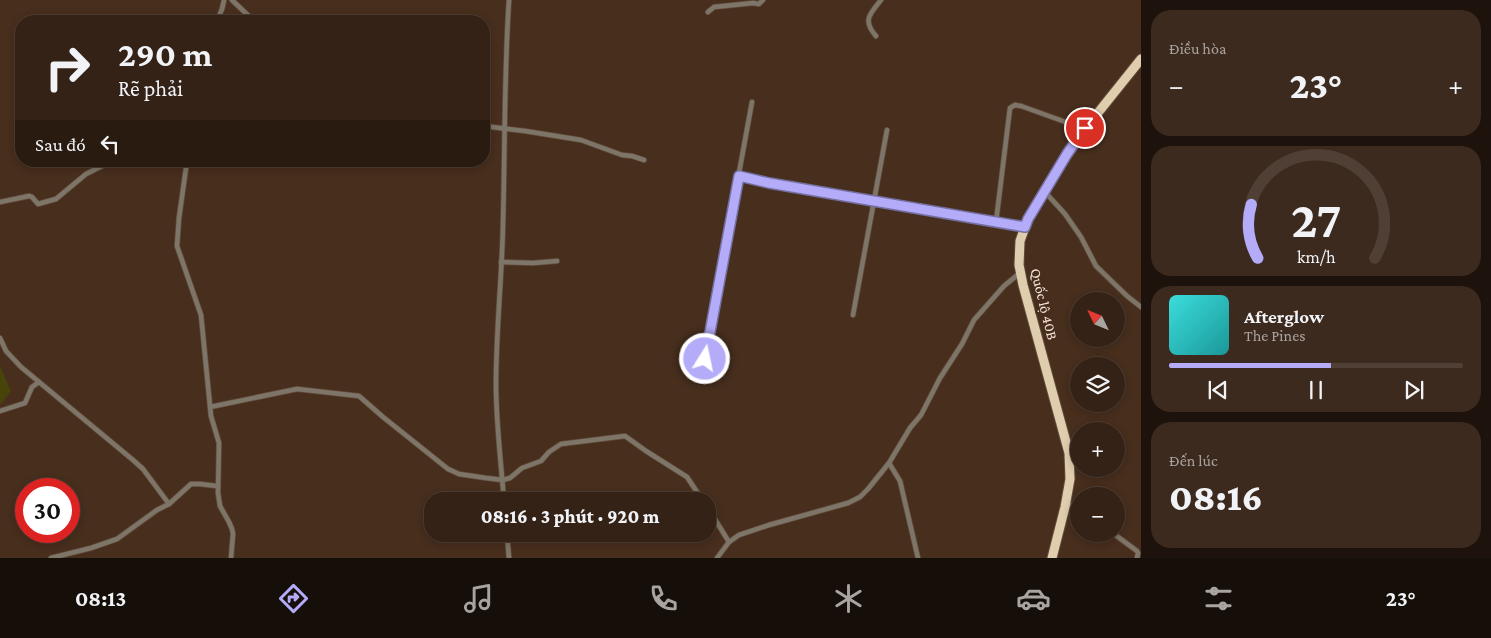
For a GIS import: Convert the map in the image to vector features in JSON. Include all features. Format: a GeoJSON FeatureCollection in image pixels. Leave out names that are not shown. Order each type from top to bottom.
{"type":"FeatureCollection","features":[{"type":"Feature","properties":{"kind":"highway","name":"Quốc lộ 40B"},"geometry":{"type":"LineString","coordinates":[[1052,558],[1070,479],[1069,453],[1019,265],[1020,241],[1028,219],[1067,154],[1085,128],[1141,59]]}},
{"type":"Feature","properties":{"kind":"street"},"geometry":{"type":"LineString","coordinates":[[220,15],[224,0]]}},
{"type":"Feature","properties":{"kind":"street"},"geometry":{"type":"LineString","coordinates":[[232,0],[248,15]]}},
{"type":"Feature","properties":{"kind":"street"},"geometry":{"type":"LineString","coordinates":[[504,492],[496,384],[503,230],[506,50],[509,0]]}},
{"type":"Feature","properties":{"kind":"street"},"geometry":{"type":"LineString","coordinates":[[708,12],[714,6],[759,4],[763,0]]}},
{"type":"Feature","properties":{"kind":"street"},"geometry":{"type":"LineString","coordinates":[[876,36],[869,26],[869,17],[880,0]]}},
{"type":"Feature","properties":{"kind":"street"},"geometry":{"type":"LineString","coordinates":[[705,359],[752,102]]}},
{"type":"Feature","properties":{"kind":"street"},"geometry":{"type":"LineString","coordinates":[[996,222],[1010,108],[1014,105],[1021,106],[1085,128]]}},
{"type":"Feature","properties":{"kind":"street"},"geometry":{"type":"LineString","coordinates":[[490,127],[581,140],[622,155],[644,160]]}},
{"type":"Feature","properties":{"kind":"street"},"geometry":{"type":"LineString","coordinates":[[854,315],[887,130]]}},
{"type":"Feature","properties":{"kind":"street"},"geometry":{"type":"LineString","coordinates":[[0,202],[29,196],[38,204],[51,201],[59,197],[86,174],[100,167]]}},
{"type":"Feature","properties":{"kind":"street"},"geometry":{"type":"LineString","coordinates":[[186,167],[177,242],[201,315],[211,421],[220,444],[217,486],[220,506],[233,534],[231,558]]}},
{"type":"Feature","properties":{"kind":"street"},"geometry":{"type":"LineString","coordinates":[[739,176],[769,183],[1025,227]]}},
{"type":"Feature","properties":{"kind":"street"},"geometry":{"type":"LineString","coordinates":[[1045,192],[1065,214],[1081,237],[1096,266],[1141,307]]}},
{"type":"Feature","properties":{"kind":"street"},"geometry":{"type":"LineString","coordinates":[[501,262],[533,263],[557,261]]}},
{"type":"Feature","properties":{"kind":"street"},"geometry":{"type":"LineString","coordinates":[[717,558],[729,542],[739,535],[855,500],[868,489],[890,463],[910,428],[921,415],[974,320],[1004,286],[1021,272]]}},
{"type":"Feature","properties":{"kind":"street"},"geometry":{"type":"LineString","coordinates":[[0,338],[13,360],[143,469],[169,504]]}},
{"type":"Feature","properties":{"kind":"street"},"geometry":{"type":"LineString","coordinates":[[0,411],[25,403],[32,387],[39,382]]}},
{"type":"Feature","properties":{"kind":"street"},"geometry":{"type":"LineString","coordinates":[[210,407],[297,389],[358,396],[448,469],[460,474],[503,480],[513,478],[522,468],[541,461],[549,452],[561,444],[625,436],[687,477],[697,492]]}},
{"type":"Feature","properties":{"kind":"street"},"geometry":{"type":"LineString","coordinates":[[890,463],[900,481],[918,558]]}},
{"type":"Feature","properties":{"kind":"street"},"geometry":{"type":"LineString","coordinates":[[51,558],[117,539],[157,510],[169,504],[191,484],[217,486]]}},
{"type":"Feature","properties":{"kind":"street"},"geometry":{"type":"LineString","coordinates":[[1065,504],[1070,505]]}},
{"type":"Feature","properties":{"kind":"street"},"geometry":{"type":"LineString","coordinates":[[716,521],[729,542]]}},
{"type":"Feature","properties":{"kind":"street"},"geometry":{"type":"LineString","coordinates":[[508,542],[509,558]]}},
{"type":"Feature","properties":{"kind":"street"},"geometry":{"type":"LineString","coordinates":[[1125,542],[1137,551],[1136,558]]}},
{"type":"Feature","properties":{"kind":"shaded area"},"geometry":{"type":"Polygon","coordinates":[[[0,366],[11,391],[0,405],[0,366]]]}},
{"type":"Feature","properties":{"kind":"route"},"geometry":{"type":"LineString","coordinates":[[705,359],[739,176],[769,183],[1025,227],[1067,154],[1085,128]]}}]}
